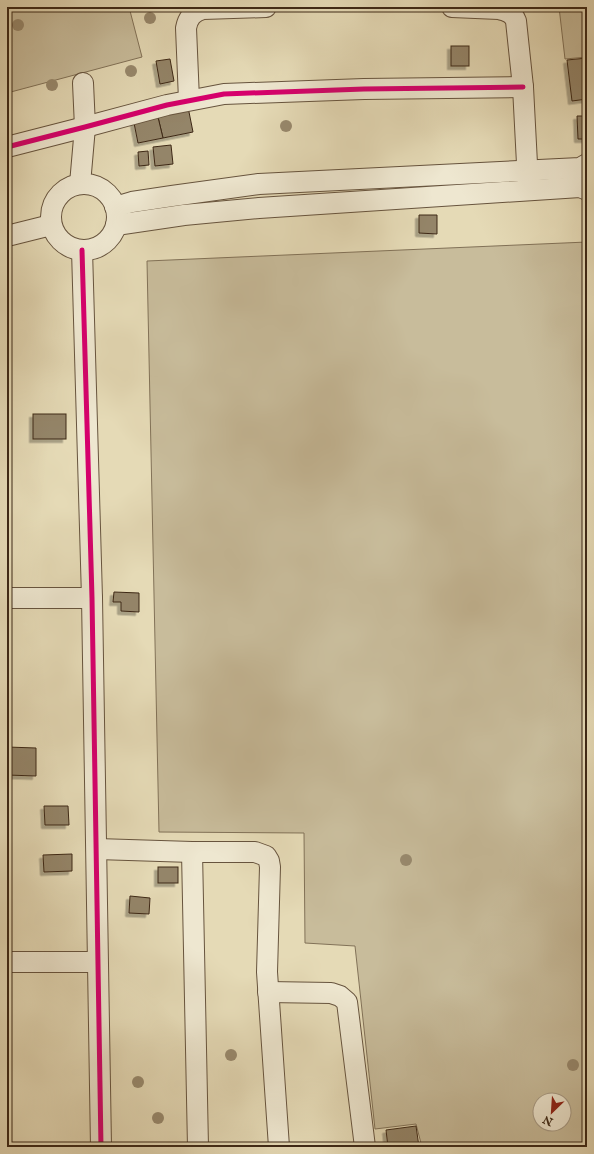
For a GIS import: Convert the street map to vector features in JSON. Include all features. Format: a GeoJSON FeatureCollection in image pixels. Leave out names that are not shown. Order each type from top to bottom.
{"type":"FeatureCollection","features":[{"type":"Feature","properties":{"kind":"street"},"geometry":{"type":"LineString","coordinates":[[189,100],[186,28],[189,18],[198,10],[203,9],[266,7]]}},
{"type":"Feature","properties":{"kind":"street"},"geometry":{"type":"LineString","coordinates":[[452,7],[505,10],[514,17],[516,21],[523,87],[528,191]]}},
{"type":"Feature","properties":{"kind":"street"},"geometry":{"type":"LineString","coordinates":[[80,184],[85,127],[83,83]]}},
{"type":"Feature","properties":{"kind":"street"},"geometry":{"type":"LineString","coordinates":[[7,147],[189,100],[239,93],[364,88],[523,87]]}},
{"type":"Feature","properties":{"kind":"street"},"geometry":{"type":"LineString","coordinates":[[116,216],[132,202],[259,184],[528,170],[584,177]]}},
{"type":"Feature","properties":{"kind":"street"},"geometry":{"type":"LineString","coordinates":[[116,216],[184,215],[259,208],[528,191],[584,177]]}},
{"type":"Feature","properties":{"kind":"street"},"geometry":{"type":"LineString","coordinates":[[90,184],[105,192],[111,199],[116,216],[113,234],[107,241],[91,250],[82,250],[73,249],[62,243],[54,233],[50,216],[52,206],[56,198],[63,191],[71,186],[90,184]]}},
{"type":"Feature","properties":{"kind":"street"},"geometry":{"type":"LineString","coordinates":[[7,236],[51,225]]}},
{"type":"Feature","properties":{"kind":"street"},"geometry":{"type":"LineString","coordinates":[[82,250],[92,598],[101,1147]]}},
{"type":"Feature","properties":{"kind":"street"},"geometry":{"type":"LineString","coordinates":[[7,598],[92,598]]}},
{"type":"Feature","properties":{"kind":"street"},"geometry":{"type":"LineString","coordinates":[[97,849],[255,852],[266,856],[270,867],[267,949],[268,992],[279,1147]]}},
{"type":"Feature","properties":{"kind":"street"},"geometry":{"type":"LineString","coordinates":[[192,852],[198,1147]]}},
{"type":"Feature","properties":{"kind":"street"},"geometry":{"type":"LineString","coordinates":[[7,962],[97,962]]}},
{"type":"Feature","properties":{"kind":"street"},"geometry":{"type":"LineString","coordinates":[[268,992],[331,993],[340,996],[347,1002],[365,1147]]}},
{"type":"Feature","properties":{"kind":"shaded area"},"geometry":{"type":"Polygon","coordinates":[[[7,7],[129,7],[142,57],[7,93],[7,7]]]}},
{"type":"Feature","properties":{"kind":"shaded area"},"geometry":{"type":"Polygon","coordinates":[[[559,7],[587,7],[587,57],[565,59],[559,7]]]}},
{"type":"Feature","properties":{"kind":"shaded area"},"geometry":{"type":"Polygon","coordinates":[[[587,242],[587,1147],[422,1147],[416,1124],[375,1129],[355,946],[305,943],[304,833],[159,832],[147,261],[587,242]]]}},
{"type":"Feature","properties":{"kind":"building"},"geometry":{"type":"Polygon","coordinates":[[[451,46],[469,46],[469,66],[451,66],[451,46]]]}},
{"type":"Feature","properties":{"kind":"building"},"geometry":{"type":"Polygon","coordinates":[[[587,58],[587,99],[572,101],[567,60],[587,58]]]}},
{"type":"Feature","properties":{"kind":"building"},"geometry":{"type":"Polygon","coordinates":[[[170,59],[174,81],[160,84],[156,61],[170,59]]]}},
{"type":"Feature","properties":{"kind":"building"},"geometry":{"type":"Polygon","coordinates":[[[188,107],[193,132],[163,138],[157,113],[188,107]]]}},
{"type":"Feature","properties":{"kind":"building"},"geometry":{"type":"Polygon","coordinates":[[[157,113],[163,138],[138,143],[133,118],[157,113]]]}},
{"type":"Feature","properties":{"kind":"building"},"geometry":{"type":"Polygon","coordinates":[[[577,116],[587,116],[587,139],[578,139],[577,116]]]}},
{"type":"Feature","properties":{"kind":"building"},"geometry":{"type":"Polygon","coordinates":[[[171,145],[173,164],[155,166],[153,147],[171,145]]]}},
{"type":"Feature","properties":{"kind":"building"},"geometry":{"type":"Polygon","coordinates":[[[148,151],[149,165],[139,166],[138,152],[148,151]]]}},
{"type":"Feature","properties":{"kind":"building"},"geometry":{"type":"Polygon","coordinates":[[[419,215],[437,215],[437,234],[419,233],[419,215]]]}},
{"type":"Feature","properties":{"kind":"building"},"geometry":{"type":"Polygon","coordinates":[[[33,414],[66,414],[66,439],[33,439],[33,414]]]}},
{"type":"Feature","properties":{"kind":"building"},"geometry":{"type":"Polygon","coordinates":[[[114,592],[139,593],[139,612],[121,611],[121,602],[113,602],[114,592]]]}},
{"type":"Feature","properties":{"kind":"building"},"geometry":{"type":"Polygon","coordinates":[[[7,747],[36,748],[36,776],[7,775],[7,747]]]}},
{"type":"Feature","properties":{"kind":"building"},"geometry":{"type":"Polygon","coordinates":[[[44,806],[68,806],[69,825],[45,825],[44,806]]]}},
{"type":"Feature","properties":{"kind":"building"},"geometry":{"type":"Polygon","coordinates":[[[72,854],[72,871],[44,872],[43,855],[72,854]]]}},
{"type":"Feature","properties":{"kind":"building"},"geometry":{"type":"Polygon","coordinates":[[[158,867],[178,867],[178,883],[158,883],[158,867]]]}},
{"type":"Feature","properties":{"kind":"building"},"geometry":{"type":"Polygon","coordinates":[[[130,896],[150,898],[149,914],[129,913],[130,896]]]}},
{"type":"Feature","properties":{"kind":"building"},"geometry":{"type":"Polygon","coordinates":[[[416,1126],[419,1147],[388,1147],[386,1130],[416,1126]]]}},
{"type":"Feature","properties":{"kind":"cycle path"},"geometry":{"type":"LineString","coordinates":[[7,147],[167,105],[224,94],[364,89],[523,87]]}},
{"type":"Feature","properties":{"kind":"cycle path"},"geometry":{"type":"LineString","coordinates":[[82,250],[92,598],[101,1147]]}}]}
